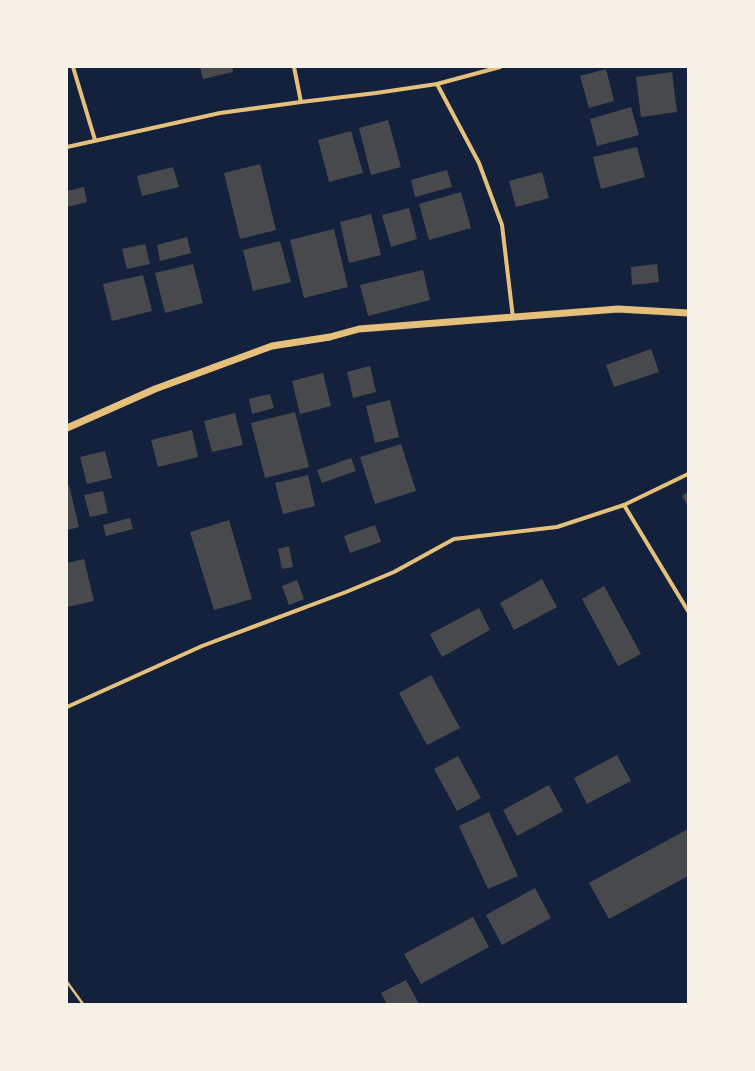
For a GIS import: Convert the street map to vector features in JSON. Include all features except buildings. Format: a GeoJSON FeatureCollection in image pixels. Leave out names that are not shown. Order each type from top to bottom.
{"type":"FeatureCollection","features":[{"type":"Feature","properties":{"kind":"street"},"geometry":{"type":"LineString","coordinates":[[73,67],[95,140]]}},
{"type":"Feature","properties":{"kind":"street"},"geometry":{"type":"LineString","coordinates":[[294,67],[301,102]]}},
{"type":"Feature","properties":{"kind":"street"},"geometry":{"type":"LineString","coordinates":[[67,147],[220,113],[437,84],[500,67]]}},
{"type":"Feature","properties":{"kind":"street"},"geometry":{"type":"LineString","coordinates":[[437,84],[479,163],[502,225],[513,318]]}},
{"type":"Feature","properties":{"kind":"street"},"geometry":{"type":"LineString","coordinates":[[67,428],[156,389],[272,346],[330,337],[359,329],[618,309],[688,313]]}},
{"type":"Feature","properties":{"kind":"street"},"geometry":{"type":"LineString","coordinates":[[67,707],[202,646],[346,592],[394,572],[454,539],[557,527],[624,505],[688,474]]}},
{"type":"Feature","properties":{"kind":"street"},"geometry":{"type":"LineString","coordinates":[[624,505],[688,611]]}},
{"type":"Feature","properties":{"kind":"path"},"geometry":{"type":"LineString","coordinates":[[67,982],[83,1004]]}}]}
